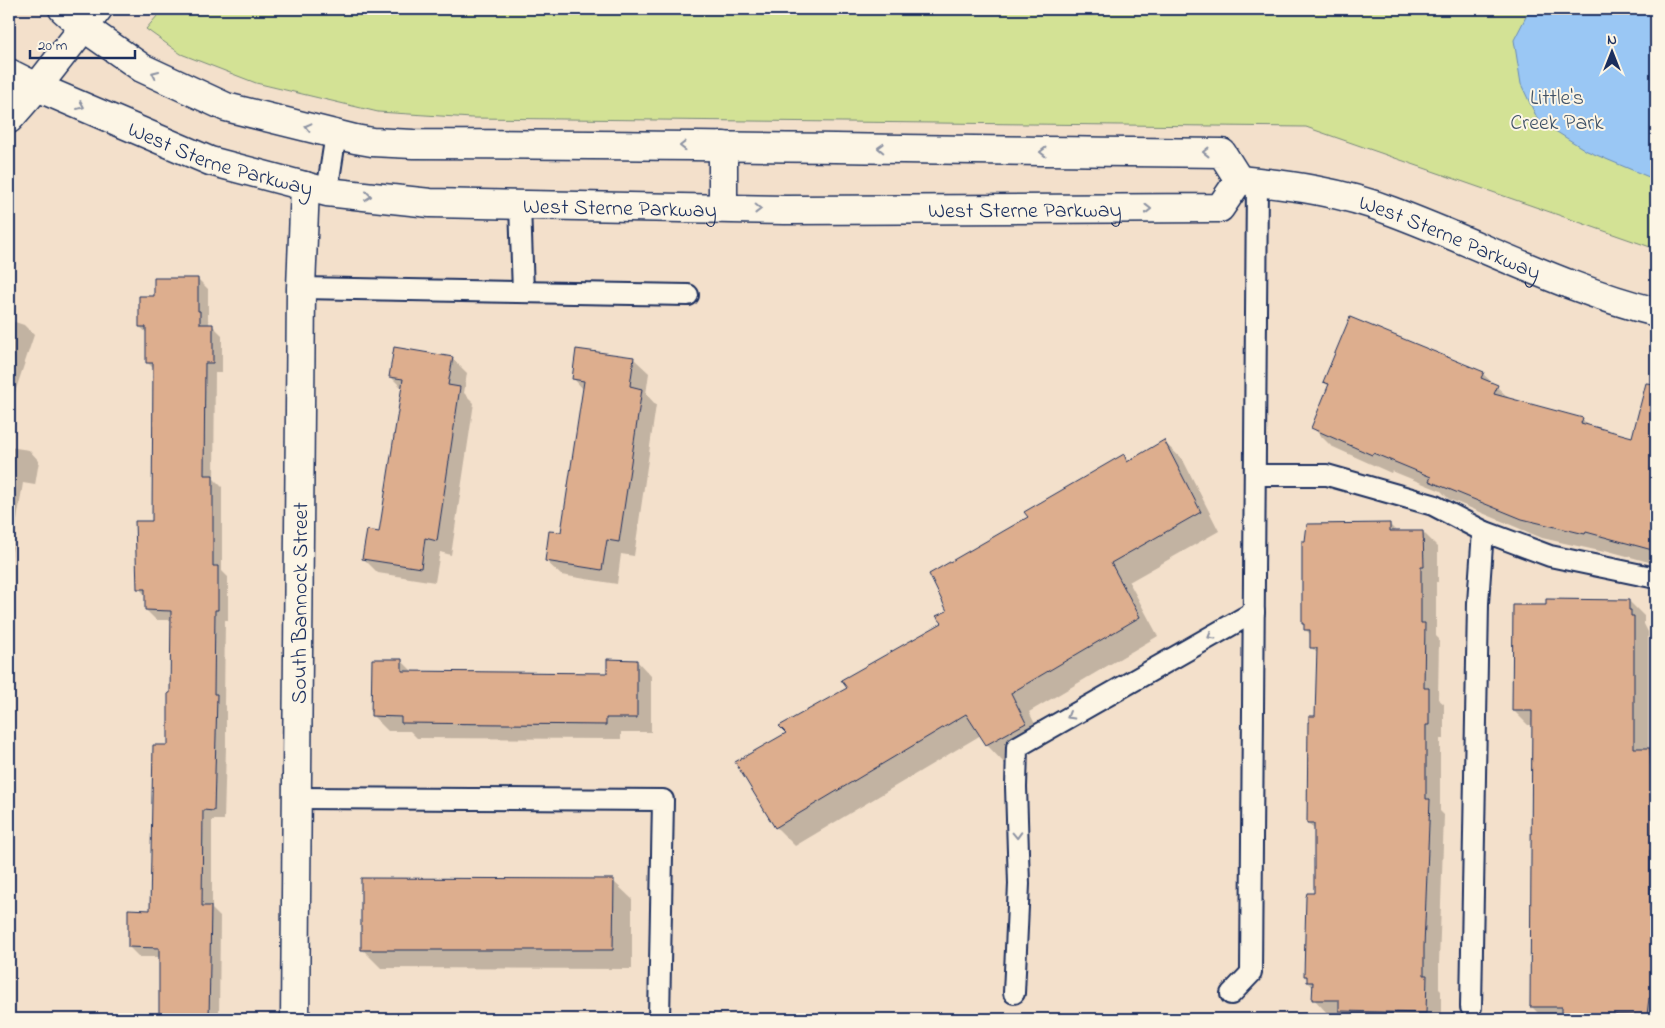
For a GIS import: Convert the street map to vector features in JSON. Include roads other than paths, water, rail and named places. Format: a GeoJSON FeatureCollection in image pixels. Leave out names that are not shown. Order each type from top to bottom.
{"type":"FeatureCollection","features":[{"type":"Feature","properties":{"kind":"street"},"geometry":{"type":"LineString","coordinates":[[9,119],[36,87],[81,15],[142,68],[226,107],[372,142],[413,144],[850,147],[984,151],[1222,152],[1248,181]]}},
{"type":"Feature","properties":{"kind":"street","name":"West Sterne Parkway"},"geometry":{"type":"LineString","coordinates":[[9,73],[36,87],[210,161],[316,189],[430,203],[723,208],[1220,208],[1248,181],[1334,194],[1389,210],[1573,286],[1619,303],[1656,312]]}},
{"type":"Feature","properties":{"kind":"street"},"geometry":{"type":"LineString","coordinates":[[723,146],[723,208]]}},
{"type":"Feature","properties":{"kind":"street","name":"South Bannock Street"},"geometry":{"type":"LineString","coordinates":[[295,1019],[301,288],[316,189]]}},
{"type":"Feature","properties":{"kind":"lane"},"geometry":{"type":"LineString","coordinates":[[316,189],[336,134]]}},
{"type":"Feature","properties":{"kind":"lane"},"geometry":{"type":"LineString","coordinates":[[1231,994],[1251,973],[1255,475],[1248,181]]}},
{"type":"Feature","properties":{"kind":"lane"},"geometry":{"type":"LineString","coordinates":[[520,205],[523,292]]}},
{"type":"Feature","properties":{"kind":"lane"},"geometry":{"type":"LineString","coordinates":[[301,288],[688,294]]}},
{"type":"Feature","properties":{"kind":"lane"},"geometry":{"type":"LineString","coordinates":[[1255,475],[1327,475],[1434,504],[1482,531],[1550,556],[1656,578]]}},
{"type":"Feature","properties":{"kind":"lane"},"geometry":{"type":"LineString","coordinates":[[1471,1007],[1477,642],[1482,531]]}},
{"type":"Feature","properties":{"kind":"lane"},"geometry":{"type":"LineString","coordinates":[[1014,993],[1019,884],[1016,787],[1017,747],[1254,612]]}},
{"type":"Feature","properties":{"kind":"lane"},"geometry":{"type":"LineString","coordinates":[[297,798],[663,800],[659,1019]]}},
{"type":"Feature","properties":{"kind":"water"},"geometry":{"type":"Polygon","coordinates":[[[1530,9],[1656,9],[1656,180],[1587,151],[1538,120],[1521,84],[1514,40],[1530,9]]]}},
{"type":"Feature","properties":{"kind":"park label","name":"Little's Creek Park"},"geometry":{"type":"Point","coordinates":[1557,108]}}]}
